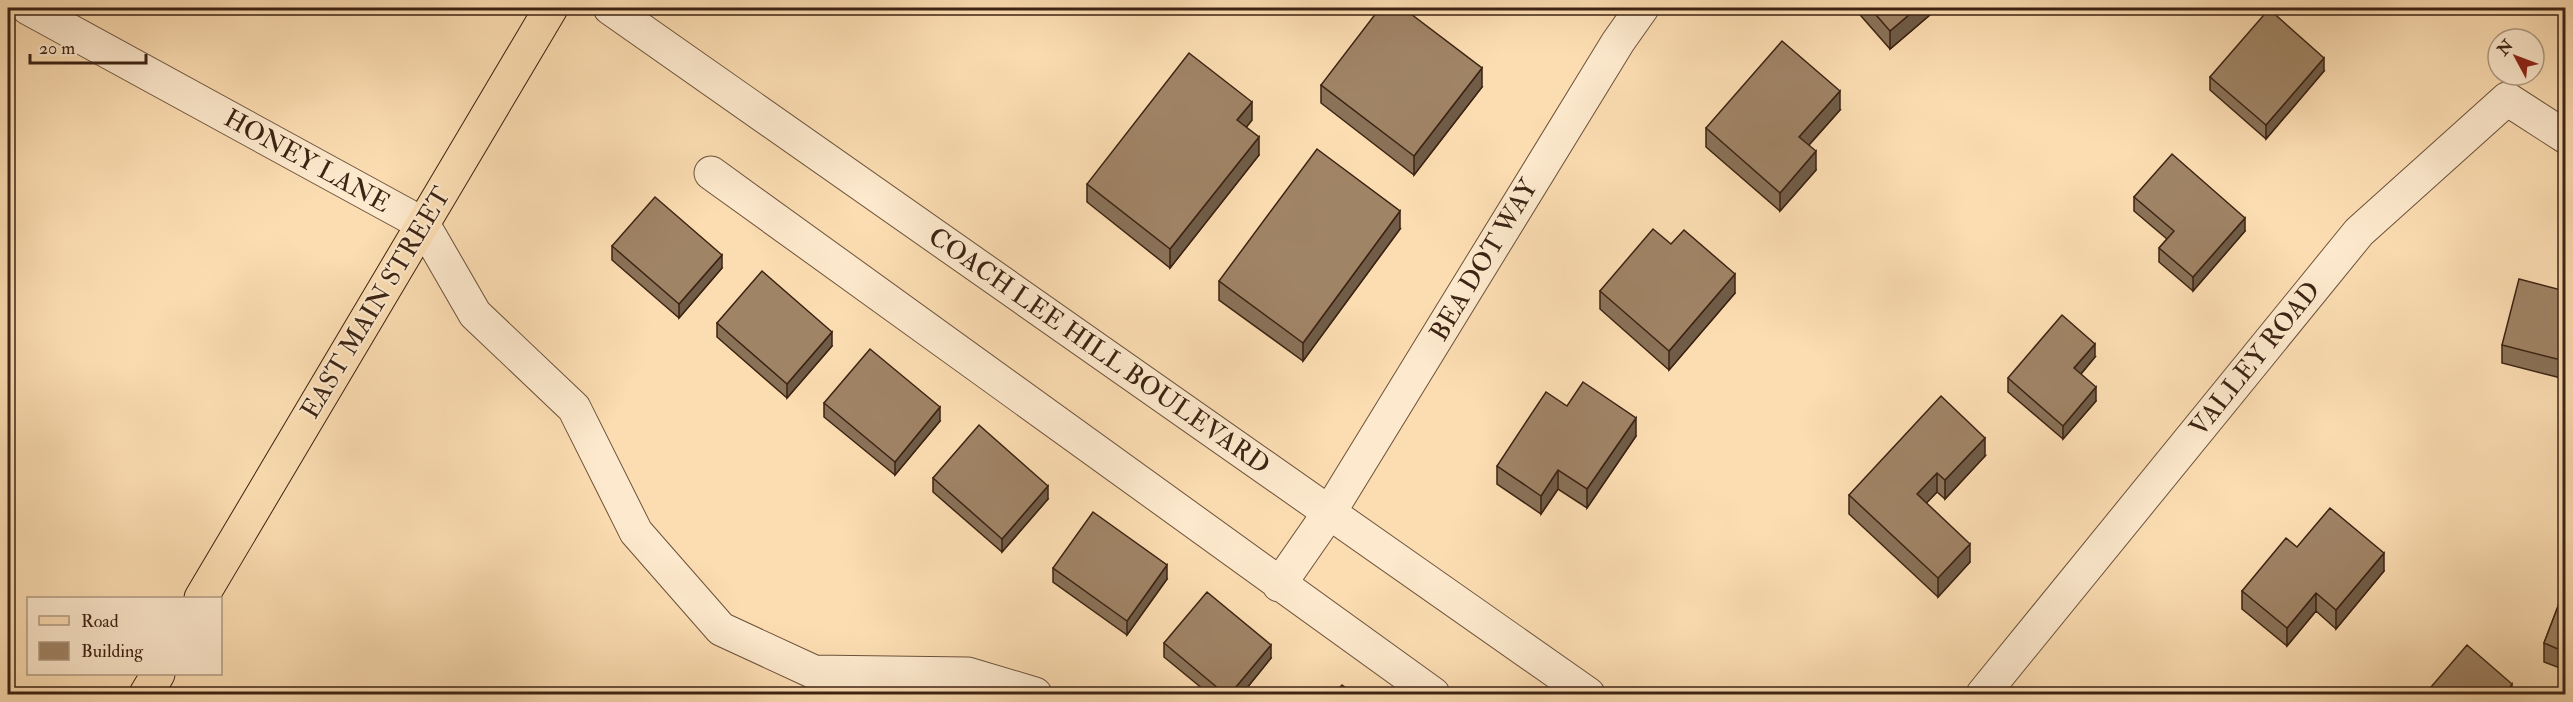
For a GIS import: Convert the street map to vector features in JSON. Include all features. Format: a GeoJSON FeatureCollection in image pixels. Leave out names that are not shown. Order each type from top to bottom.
{"type":"FeatureCollection","features":[{"type":"Feature","properties":{"kind":"main road","name":"EAST MAIN STREET"},"geometry":{"type":"LineString","coordinates":[[202,597],[551,8]]}},
{"type":"Feature","properties":{"kind":"main road"},"geometry":{"type":"LineString","coordinates":[[146,694],[157,675]]}},
{"type":"Feature","properties":{"kind":"street","name":"HONEY LANE"},"geometry":{"type":"LineString","coordinates":[[28,8],[423,224]]}},
{"type":"Feature","properties":{"kind":"street","name":"COACH LEE HILL BOULEVARD"},"geometry":{"type":"LineString","coordinates":[[610,8],[1588,694]]}},
{"type":"Feature","properties":{"kind":"street","name":"BEA DOT WAY"},"geometry":{"type":"LineString","coordinates":[[1279,585],[1329,513],[1618,42],[1642,8]]}},
{"type":"Feature","properties":{"kind":"street","name":"VALLEY ROAD"},"geometry":{"type":"LineString","coordinates":[[1983,694],[2359,232],[2507,99],[2565,137]]}},
{"type":"Feature","properties":{"kind":"street"},"geometry":{"type":"LineString","coordinates":[[711,173],[1433,694]]}},
{"type":"Feature","properties":{"kind":"street"},"geometry":{"type":"LineString","coordinates":[[423,224],[476,314],[574,408],[636,532],[721,629],[814,672],[968,674],[1035,694]]}},
{"type":"Feature","properties":{"kind":"building"},"geometry":{"type":"Polygon","coordinates":[[[1380,8],[1403,8],[1482,68],[1414,156],[1321,85],[1380,8]]]}},
{"type":"Feature","properties":{"kind":"building"},"geometry":{"type":"Polygon","coordinates":[[[1870,8],[1917,8],[1890,31],[1870,8]]]}},
{"type":"Feature","properties":{"kind":"building"},"geometry":{"type":"Polygon","coordinates":[[[2269,9],[2324,58],[2266,125],[2210,77],[2269,9]]]}},
{"type":"Feature","properties":{"kind":"building"},"geometry":{"type":"Polygon","coordinates":[[[1782,41],[1840,91],[1799,137],[1816,151],[1780,193],[1706,128],[1782,41]]]}},
{"type":"Feature","properties":{"kind":"building"},"geometry":{"type":"Polygon","coordinates":[[[1189,53],[1252,102],[1237,120],[1259,137],[1170,249],[1087,184],[1189,53]]]}},
{"type":"Feature","properties":{"kind":"building"},"geometry":{"type":"Polygon","coordinates":[[[1317,149],[1400,211],[1303,343],[1219,281],[1317,149]]]}},
{"type":"Feature","properties":{"kind":"building"},"geometry":{"type":"Polygon","coordinates":[[[2172,154],[2245,218],[2193,277],[2159,248],[2174,231],[2134,197],[2172,154]]]}},
{"type":"Feature","properties":{"kind":"building"},"geometry":{"type":"Polygon","coordinates":[[[655,197],[722,255],[679,304],[612,246],[655,197]]]}},
{"type":"Feature","properties":{"kind":"building"},"geometry":{"type":"Polygon","coordinates":[[[1653,229],[1671,244],[1684,230],[1735,274],[1669,351],[1600,291],[1653,229]]]}},
{"type":"Feature","properties":{"kind":"building"},"geometry":{"type":"Polygon","coordinates":[[[762,271],[832,332],[787,384],[717,323],[762,271]]]}},
{"type":"Feature","properties":{"kind":"building"},"geometry":{"type":"Polygon","coordinates":[[[2519,279],[2565,291],[2565,361],[2502,345],[2519,279]]]}},
{"type":"Feature","properties":{"kind":"building"},"geometry":{"type":"Polygon","coordinates":[[[2062,315],[2095,344],[2074,368],[2096,387],[2063,426],[2008,378],[2062,315]]]}},
{"type":"Feature","properties":{"kind":"building"},"geometry":{"type":"Polygon","coordinates":[[[870,349],[940,407],[895,462],[824,403],[870,349]]]}},
{"type":"Feature","properties":{"kind":"building"},"geometry":{"type":"Polygon","coordinates":[[[1583,382],[1636,418],[1587,489],[1558,470],[1541,496],[1497,466],[1546,392],[1567,406],[1583,382]]]}},
{"type":"Feature","properties":{"kind":"building"},"geometry":{"type":"Polygon","coordinates":[[[1941,396],[1985,438],[1945,480],[1937,473],[1917,494],[1970,544],[1938,578],[1849,495],[1941,396]]]}},
{"type":"Feature","properties":{"kind":"building"},"geometry":{"type":"Polygon","coordinates":[[[979,425],[1048,486],[1002,539],[933,478],[979,425]]]}},
{"type":"Feature","properties":{"kind":"building"},"geometry":{"type":"Polygon","coordinates":[[[2330,508],[2384,553],[2336,610],[2316,593],[2287,628],[2242,591],[2286,538],[2297,547],[2330,508]]]}},
{"type":"Feature","properties":{"kind":"building"},"geometry":{"type":"Polygon","coordinates":[[[1093,512],[1167,565],[1127,621],[1053,568],[1093,512]]]}},
{"type":"Feature","properties":{"kind":"building"},"geometry":{"type":"Polygon","coordinates":[[[2565,588],[2565,652],[2544,643],[2565,588]]]}},
{"type":"Feature","properties":{"kind":"building"},"geometry":{"type":"Polygon","coordinates":[[[1207,592],[1271,645],[1230,694],[1225,694],[1164,643],[1207,592]]]}},
{"type":"Feature","properties":{"kind":"building"},"geometry":{"type":"Polygon","coordinates":[[[2467,645],[2512,684],[2504,694],[2425,694],[2467,645]]]}},
{"type":"Feature","properties":{"kind":"building"},"geometry":{"type":"Polygon","coordinates":[[[1342,685],[1354,694],[1334,694],[1342,685]]]}}]}
